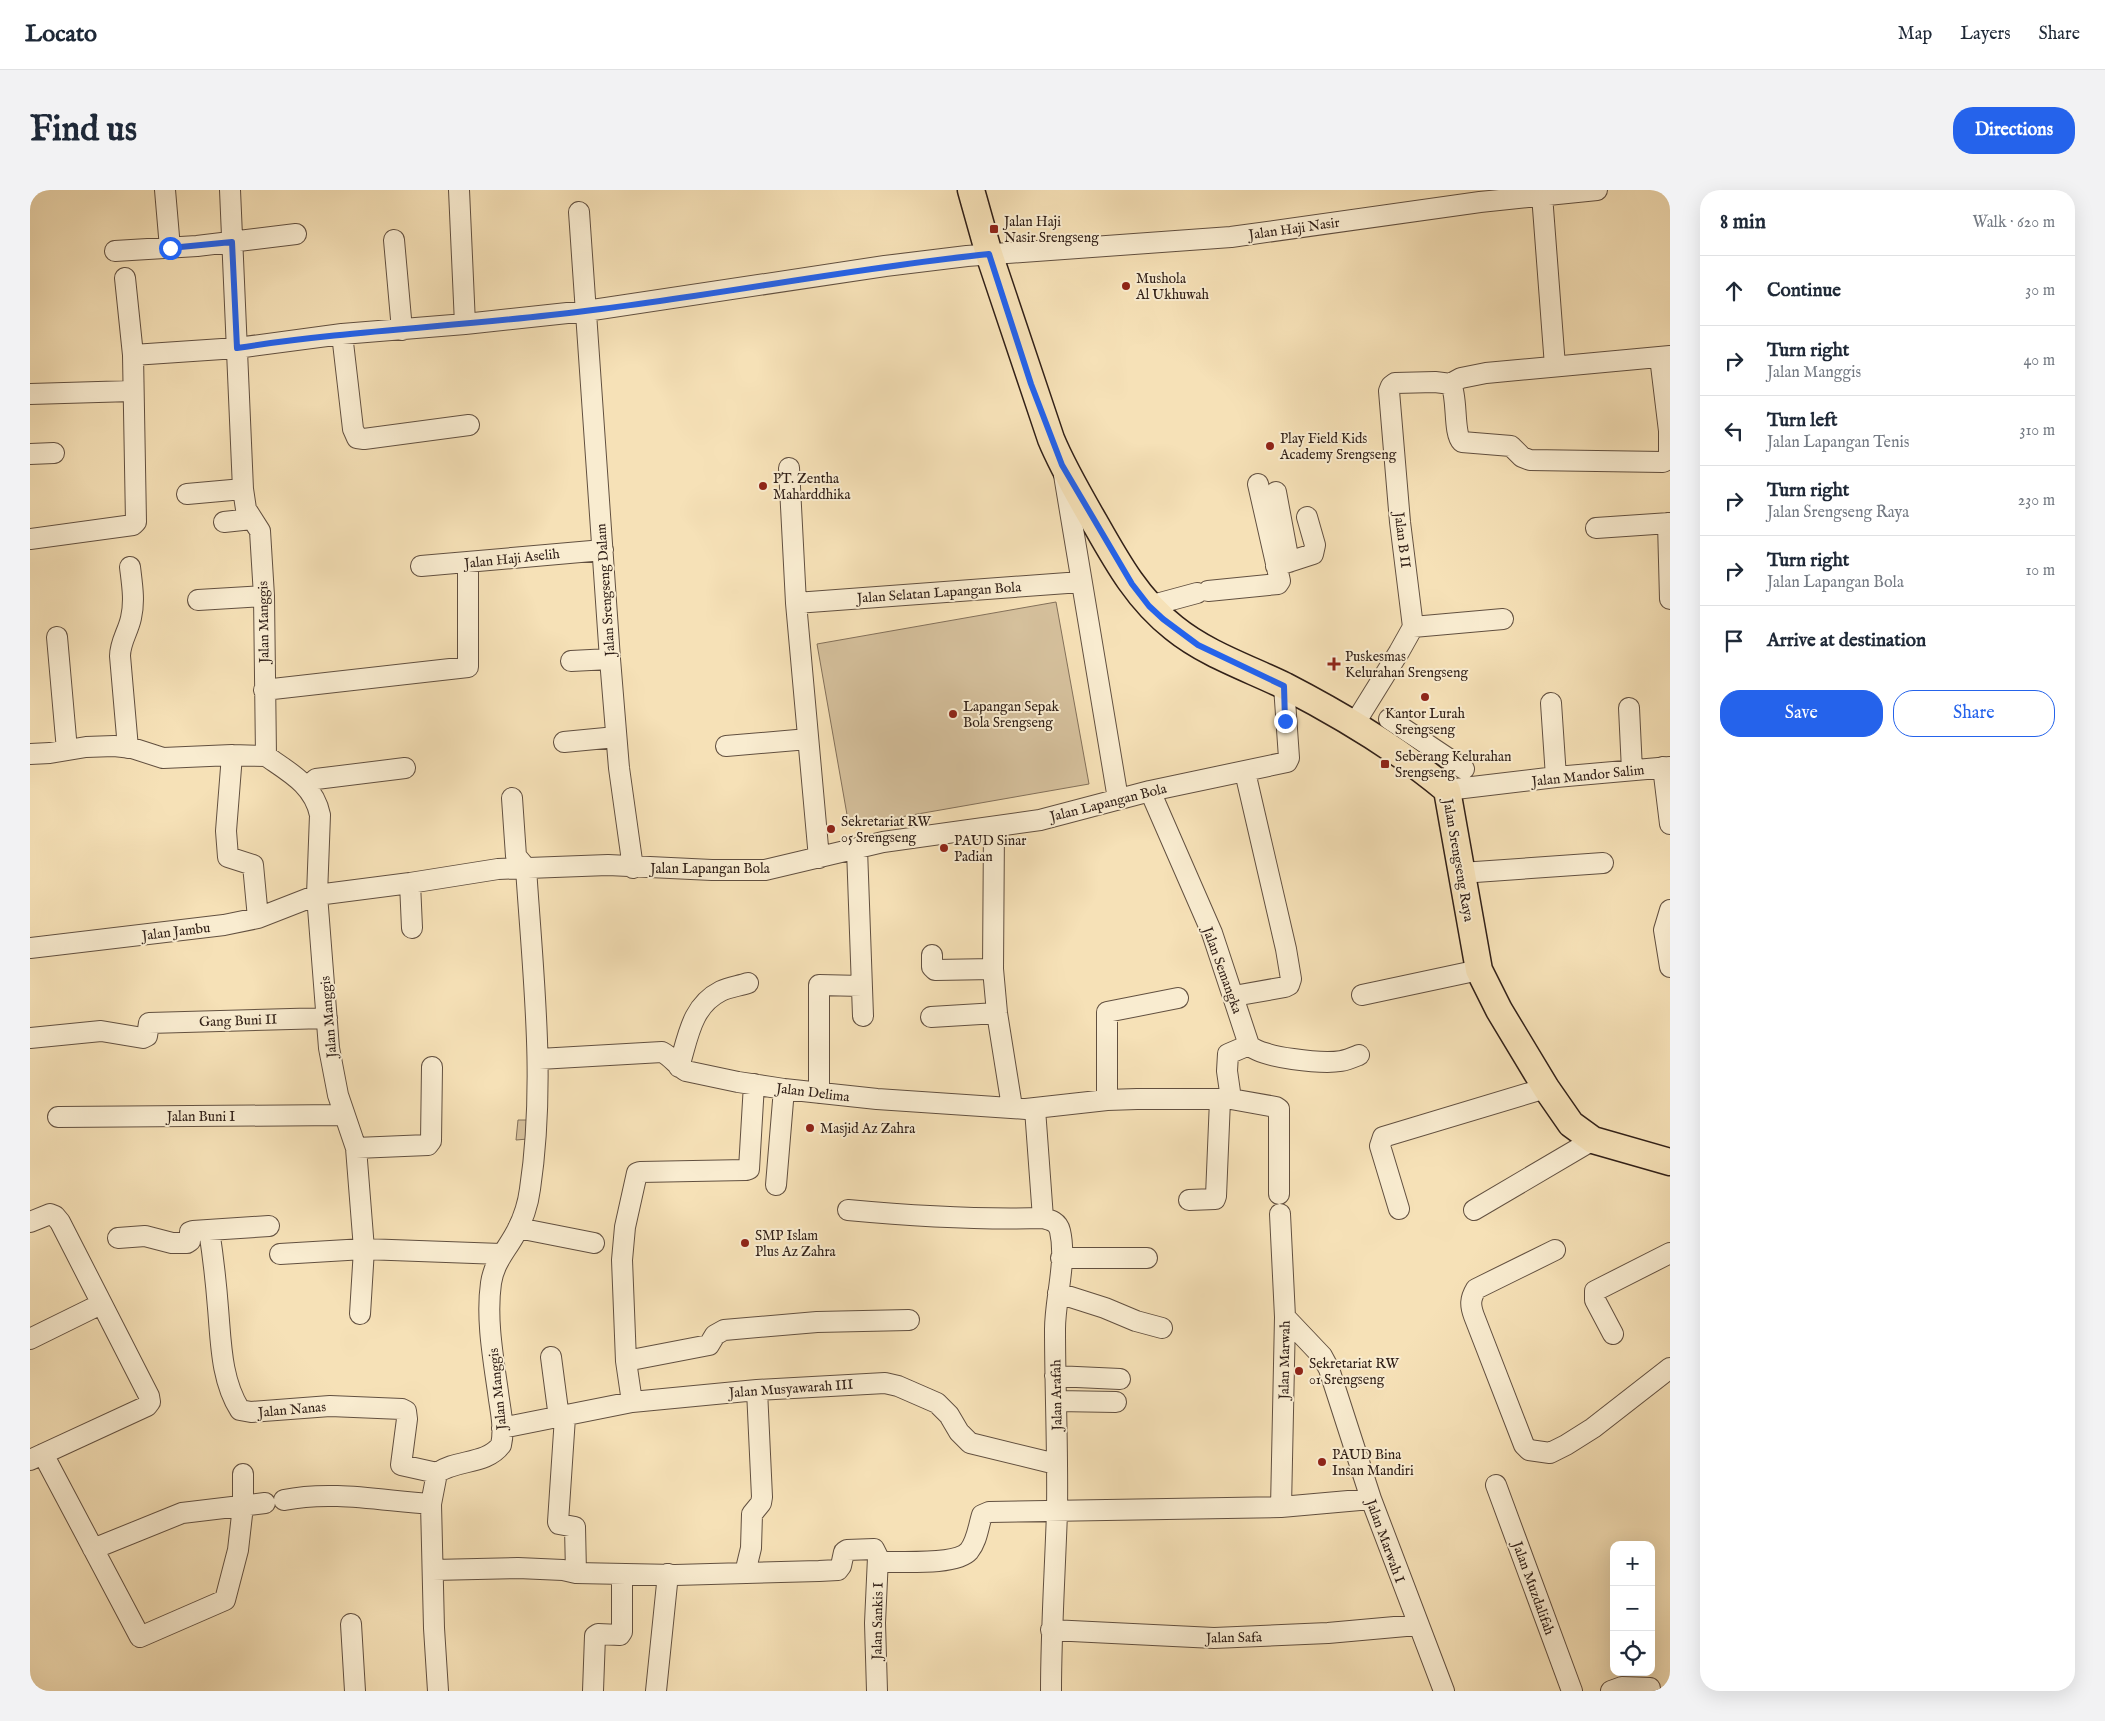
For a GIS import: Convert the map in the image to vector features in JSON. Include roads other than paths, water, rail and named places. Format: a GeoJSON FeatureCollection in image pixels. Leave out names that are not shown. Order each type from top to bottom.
{"type":"FeatureCollection","features":[{"type":"Feature","properties":{"kind":"main road","name":"Jalan Srengseng Raya"},"geometry":{"type":"LineString","coordinates":[[971,190],[989,254],[1034,393],[1062,465],[1132,584],[1149,606],[1175,630],[1198,645],[1419,753],[1447,790],[1479,970],[1499,1010],[1546,1088],[1571,1124],[1593,1140],[1670,1162]]}},
{"type":"Feature","properties":{"kind":"street"},"geometry":{"type":"LineString","coordinates":[[165,190],[170,248]]}},
{"type":"Feature","properties":{"kind":"street","name":"Jalan Manggis"},"geometry":{"type":"LineString","coordinates":[[230,190],[243,489],[246,510],[260,531],[264,596],[266,756],[307,786],[317,802],[320,815],[317,894],[329,1048],[334,1081],[356,1148],[364,1249],[360,1314]]}},
{"type":"Feature","properties":{"kind":"street"},"geometry":{"type":"LineString","coordinates":[[459,190],[465,324]]}},
{"type":"Feature","properties":{"kind":"street","name":"Jalan Haji Nasir"},"geometry":{"type":"LineString","coordinates":[[133,355],[237,348],[342,334],[402,330],[586,311],[884,266],[989,254],[1231,236],[1539,193],[1597,190]]}},
{"type":"Feature","properties":{"kind":"street"},"geometry":{"type":"LineString","coordinates":[[1539,193],[1555,366]]}},
{"type":"Feature","properties":{"kind":"street","name":"Jalan Srengseng Dalam"},"geometry":{"type":"LineString","coordinates":[[579,212],[616,737],[633,868]]}},
{"type":"Feature","properties":{"kind":"street"},"geometry":{"type":"LineString","coordinates":[[115,251],[170,248],[296,234]]}},
{"type":"Feature","properties":{"kind":"street"},"geometry":{"type":"LineString","coordinates":[[394,240],[402,330]]}},
{"type":"Feature","properties":{"kind":"street"},"geometry":{"type":"LineString","coordinates":[[30,539],[132,525],[136,522],[132,391],[133,355],[125,278]]}},
{"type":"Feature","properties":{"kind":"street"},"geometry":{"type":"LineString","coordinates":[[342,334],[353,429],[357,438],[364,439],[468,425]]}},
{"type":"Feature","properties":{"kind":"street"},"geometry":{"type":"LineString","coordinates":[[1665,356],[1669,457],[1666,462],[1530,460],[1522,457],[1511,446],[1462,442],[1458,436],[1454,393],[1442,383],[1486,373],[1665,356]]}},
{"type":"Feature","properties":{"kind":"street","name":"Jalan B II"},"geometry":{"type":"LineString","coordinates":[[1413,627],[1400,522],[1389,391],[1395,383],[1442,383]]}},
{"type":"Feature","properties":{"kind":"street"},"geometry":{"type":"LineString","coordinates":[[30,394],[132,391]]}},
{"type":"Feature","properties":{"kind":"street"},"geometry":{"type":"LineString","coordinates":[[30,454],[54,453]]}},
{"type":"Feature","properties":{"kind":"street"},"geometry":{"type":"LineString","coordinates":[[1062,465],[1118,799]]}},
{"type":"Feature","properties":{"kind":"street"},"geometry":{"type":"LineString","coordinates":[[789,468],[796,603],[819,858]]}},
{"type":"Feature","properties":{"kind":"street"},"geometry":{"type":"LineString","coordinates":[[1258,484],[1283,564]]}},
{"type":"Feature","properties":{"kind":"street"},"geometry":{"type":"LineString","coordinates":[[187,494],[243,489]]}},
{"type":"Feature","properties":{"kind":"street"},"geometry":{"type":"LineString","coordinates":[[1149,606],[1202,592],[1275,585],[1280,581],[1283,564],[1276,492]]}},
{"type":"Feature","properties":{"kind":"street"},"geometry":{"type":"LineString","coordinates":[[1283,564],[1314,554],[1315,550],[1307,517]]}},
{"type":"Feature","properties":{"kind":"street"},"geometry":{"type":"LineString","coordinates":[[224,522],[252,518]]}},
{"type":"Feature","properties":{"kind":"street"},"geometry":{"type":"LineString","coordinates":[[1596,528],[1669,523],[1670,599]]}},
{"type":"Feature","properties":{"kind":"street","name":"Jalan Haji Aselih"},"geometry":{"type":"LineString","coordinates":[[421,566],[603,550]]}},
{"type":"Feature","properties":{"kind":"street"},"geometry":{"type":"LineString","coordinates":[[264,690],[468,667],[468,563]]}},
{"type":"Feature","properties":{"kind":"street"},"geometry":{"type":"LineString","coordinates":[[128,748],[120,645],[131,619],[133,599],[130,567]]}},
{"type":"Feature","properties":{"kind":"street","name":"Jalan Selatan Lapangan Bola"},"geometry":{"type":"LineString","coordinates":[[796,603],[1081,582]]}},
{"type":"Feature","properties":{"kind":"street"},"geometry":{"type":"LineString","coordinates":[[198,600],[264,596]]}},
{"type":"Feature","properties":{"kind":"street"},"geometry":{"type":"LineString","coordinates":[[1355,723],[1400,652],[1413,627],[1503,619]]}},
{"type":"Feature","properties":{"kind":"street"},"geometry":{"type":"LineString","coordinates":[[57,637],[67,750]]}},
{"type":"Feature","properties":{"kind":"street"},"geometry":{"type":"LineString","coordinates":[[571,661],[610,659]]}},
{"type":"Feature","properties":{"kind":"street","name":"Jalan Lapangan Bola"},"geometry":{"type":"LineString","coordinates":[[317,894],[410,883],[498,869],[600,865],[633,868],[765,870],[883,842],[1040,820],[1150,791],[1287,762],[1290,758],[1284,686]]}},
{"type":"Feature","properties":{"kind":"street"},"geometry":{"type":"LineString","coordinates":[[1551,703],[1556,777]]}},
{"type":"Feature","properties":{"kind":"street"},"geometry":{"type":"LineString","coordinates":[[1629,708],[1632,770]]}},
{"type":"Feature","properties":{"kind":"street"},"geometry":{"type":"LineString","coordinates":[[1389,719],[1419,753],[1464,769]]}},
{"type":"Feature","properties":{"kind":"street"},"geometry":{"type":"LineString","coordinates":[[564,742],[616,737]]}},
{"type":"Feature","properties":{"kind":"street"},"geometry":{"type":"LineString","coordinates":[[726,746],[808,739]]}},
{"type":"Feature","properties":{"kind":"street"},"geometry":{"type":"LineString","coordinates":[[30,754],[114,746],[163,758],[232,755],[266,756]]}},
{"type":"Feature","properties":{"kind":"street"},"geometry":{"type":"LineString","coordinates":[[232,755],[226,831],[228,857],[252,865],[258,918]]}},
{"type":"Feature","properties":{"kind":"street"},"geometry":{"type":"LineString","coordinates":[[1666,767],[1670,824]]}},
{"type":"Feature","properties":{"kind":"street","name":"Jalan Mandor Salim"},"geometry":{"type":"LineString","coordinates":[[1447,790],[1556,777],[1666,767]]}},
{"type":"Feature","properties":{"kind":"street"},"geometry":{"type":"LineString","coordinates":[[307,786],[316,779],[405,768]]}},
{"type":"Feature","properties":{"kind":"street"},"geometry":{"type":"LineString","coordinates":[[1234,996],[1285,987],[1289,985],[1291,979],[1286,949],[1245,772]]}},
{"type":"Feature","properties":{"kind":"street","name":"Jalan Semangka"},"geometry":{"type":"LineString","coordinates":[[1150,791],[1212,934],[1249,1045]]}},
{"type":"Feature","properties":{"kind":"street"},"geometry":{"type":"LineString","coordinates":[[512,798],[516,856],[526,868]]}},
{"type":"Feature","properties":{"kind":"street"},"geometry":{"type":"LineString","coordinates":[[994,827],[993,969],[996,1013],[1012,1107]]}},
{"type":"Feature","properties":{"kind":"street"},"geometry":{"type":"LineString","coordinates":[[857,849],[863,1016]]}},
{"type":"Feature","properties":{"kind":"street"},"geometry":{"type":"LineString","coordinates":[[1461,873],[1603,863]]}},
{"type":"Feature","properties":{"kind":"street","name":"Jalan Manggis"},"geometry":{"type":"LineString","coordinates":[[437,1473],[450,1466],[488,1456],[501,1445],[502,1428],[492,1344],[491,1281],[501,1254],[518,1228],[529,1199],[539,1112],[539,1059],[526,868]]}},
{"type":"Feature","properties":{"kind":"street"},"geometry":{"type":"LineString","coordinates":[[410,883],[412,928]]}},
{"type":"Feature","properties":{"kind":"street","name":"Jalan Jambu"},"geometry":{"type":"LineString","coordinates":[[30,948],[224,925],[258,918],[317,894]]}},
{"type":"Feature","properties":{"kind":"street"},"geometry":{"type":"LineString","coordinates":[[1670,910],[1664,930],[1670,967]]}},
{"type":"Feature","properties":{"kind":"street"},"geometry":{"type":"LineString","coordinates":[[932,954],[932,967],[935,970],[993,969]]}},
{"type":"Feature","properties":{"kind":"street"},"geometry":{"type":"LineString","coordinates":[[1362,995],[1479,970]]}},
{"type":"Feature","properties":{"kind":"street"},"geometry":{"type":"LineString","coordinates":[[679,1067],[695,1015],[708,1000],[722,991],[748,983]]}},
{"type":"Feature","properties":{"kind":"street"},"geometry":{"type":"LineString","coordinates":[[819,1093],[819,985],[862,986]]}},
{"type":"Feature","properties":{"kind":"street"},"geometry":{"type":"LineString","coordinates":[[1100,1101],[1108,1012],[1178,998]]}},
{"type":"Feature","properties":{"kind":"street"},"geometry":{"type":"LineString","coordinates":[[931,1017],[996,1013]]}},
{"type":"Feature","properties":{"kind":"street","name":"Gang Buni II"},"geometry":{"type":"LineString","coordinates":[[30,1038],[101,1031],[143,1038],[147,1036],[149,1023],[327,1018]]}},
{"type":"Feature","properties":{"kind":"street"},"geometry":{"type":"LineString","coordinates":[[1189,1200],[1210,1200],[1215,1199],[1216,1196],[1228,1054],[1249,1045],[1258,1052],[1309,1061],[1341,1061],[1360,1054]]}},
{"type":"Feature","properties":{"kind":"street","name":"Jalan Delima"},"geometry":{"type":"LineString","coordinates":[[539,1059],[662,1052],[686,1071],[784,1089],[877,1099],[1035,1109],[1100,1101],[1225,1100]]}},
{"type":"Feature","properties":{"kind":"street"},"geometry":{"type":"LineString","coordinates":[[356,1148],[428,1146],[431,1141],[432,1067]]}},
{"type":"Feature","properties":{"kind":"street"},"geometry":{"type":"LineString","coordinates":[[632,1402],[626,1361],[623,1245],[637,1174],[640,1172],[749,1169],[754,1084]]}},
{"type":"Feature","properties":{"kind":"street"},"geometry":{"type":"LineString","coordinates":[[1399,1209],[1380,1146],[1383,1137],[1546,1088]]}},
{"type":"Feature","properties":{"kind":"street"},"geometry":{"type":"LineString","coordinates":[[776,1185],[784,1089]]}},
{"type":"Feature","properties":{"kind":"street","name":"Jalan Marwah"},"geometry":{"type":"LineString","coordinates":[[1225,1100],[1276,1107],[1278,1109],[1279,1204],[1285,1316],[1281,1507]]}},
{"type":"Feature","properties":{"kind":"street"},"geometry":{"type":"LineString","coordinates":[[848,1210],[997,1220],[1043,1218],[1035,1109]]}},
{"type":"Feature","properties":{"kind":"street","name":"Jalan Buni I"},"geometry":{"type":"LineString","coordinates":[[58,1117],[344,1115]]}},
{"type":"Feature","properties":{"kind":"street"},"geometry":{"type":"LineString","coordinates":[[1474,1210],[1593,1140]]}},
{"type":"Feature","properties":{"kind":"street"},"geometry":{"type":"LineString","coordinates":[[30,1222],[43,1215],[50,1214],[55,1216],[60,1222],[149,1396],[150,1402],[147,1406],[36,1457],[93,1549],[140,1637],[225,1600],[238,1550],[243,1506],[243,1474]]}},
{"type":"Feature","properties":{"kind":"street","name":"Jalan Arafah"},"geometry":{"type":"LineString","coordinates":[[1043,1218],[1053,1221],[1058,1226],[1061,1258],[1055,1325],[1057,1512],[1051,1630],[1051,1691]]}},
{"type":"Feature","properties":{"kind":"street"},"geometry":{"type":"LineString","coordinates":[[118,1238],[145,1236],[172,1243],[188,1243],[190,1242],[190,1232],[268,1226]]}},
{"type":"Feature","properties":{"kind":"street"},"geometry":{"type":"LineString","coordinates":[[518,1228],[594,1243]]}},
{"type":"Feature","properties":{"kind":"street","name":"Jalan Nanas"},"geometry":{"type":"LineString","coordinates":[[209,1230],[223,1364],[235,1401],[240,1410],[251,1412],[330,1406],[406,1411],[407,1419],[401,1465],[437,1473]]}},
{"type":"Feature","properties":{"kind":"street"},"geometry":{"type":"LineString","coordinates":[[280,1254],[364,1249],[501,1254]]}},
{"type":"Feature","properties":{"kind":"street"},"geometry":{"type":"LineString","coordinates":[[1556,1250],[1476,1290],[1471,1297],[1470,1305],[1524,1445],[1529,1450],[1550,1453],[1566,1445],[1593,1428],[1670,1368]]}},
{"type":"Feature","properties":{"kind":"street"},"geometry":{"type":"LineString","coordinates":[[1613,1334],[1595,1300],[1596,1291],[1670,1254]]}},
{"type":"Feature","properties":{"kind":"street"},"geometry":{"type":"LineString","coordinates":[[1061,1258],[1147,1258]]}},
{"type":"Feature","properties":{"kind":"street"},"geometry":{"type":"LineString","coordinates":[[1058,1294],[1162,1328]]}},
{"type":"Feature","properties":{"kind":"street"},"geometry":{"type":"LineString","coordinates":[[30,1339],[101,1304]]}},
{"type":"Feature","properties":{"kind":"street","name":"Jalan Marwah I"},"geometry":{"type":"LineString","coordinates":[[1285,1316],[1322,1356],[1329,1369],[1371,1499],[1444,1691]]}},
{"type":"Feature","properties":{"kind":"street"},"geometry":{"type":"LineString","coordinates":[[626,1361],[709,1345],[714,1335],[724,1330],[817,1322],[908,1320]]}},
{"type":"Feature","properties":{"kind":"street"},"geometry":{"type":"LineString","coordinates":[[551,1357],[562,1417],[558,1522],[559,1524],[575,1527],[576,1573]]}},
{"type":"Feature","properties":{"kind":"street"},"geometry":{"type":"LineString","coordinates":[[1055,1376],[1120,1379]]}},
{"type":"Feature","properties":{"kind":"street","name":"Jalan Musyawarah III"},"geometry":{"type":"LineString","coordinates":[[502,1428],[632,1402],[757,1390],[869,1383],[898,1386],[937,1402],[949,1415],[959,1432],[970,1443],[1056,1464]]}},
{"type":"Feature","properties":{"kind":"street"},"geometry":{"type":"LineString","coordinates":[[745,1572],[751,1549],[752,1514],[761,1503],[762,1497],[757,1390]]}},
{"type":"Feature","properties":{"kind":"street"},"geometry":{"type":"LineString","coordinates":[[1057,1401],[1116,1402]]}},
{"type":"Feature","properties":{"kind":"street"},"geometry":{"type":"LineString","coordinates":[[437,1473],[432,1504],[434,1628],[438,1691]]}},
{"type":"Feature","properties":{"kind":"street","name":"Jalan Muzdalifah"},"geometry":{"type":"LineString","coordinates":[[1496,1485],[1572,1691]]}},
{"type":"Feature","properties":{"kind":"street"},"geometry":{"type":"LineString","coordinates":[[284,1500],[320,1496],[432,1504]]}},
{"type":"Feature","properties":{"kind":"street"},"geometry":{"type":"LineString","coordinates":[[433,1570],[518,1568],[563,1570],[576,1573],[668,1574],[838,1570],[841,1566],[844,1552],[847,1550],[870,1548],[878,1557],[942,1560],[963,1556],[969,1551],[976,1540],[984,1513],[1281,1507],[1371,1499]]}},
{"type":"Feature","properties":{"kind":"street"},"geometry":{"type":"LineString","coordinates":[[93,1549],[182,1513],[265,1502]]}},
{"type":"Feature","properties":{"kind":"street","name":"Jalan Sankis I"},"geometry":{"type":"LineString","coordinates":[[877,1691],[875,1623],[878,1557]]}},
{"type":"Feature","properties":{"kind":"street"},"geometry":{"type":"LineString","coordinates":[[593,1691],[595,1636],[598,1634],[620,1635],[622,1632],[622,1574]]}},
{"type":"Feature","properties":{"kind":"street"},"geometry":{"type":"LineString","coordinates":[[656,1691],[668,1574]]}},
{"type":"Feature","properties":{"kind":"street"},"geometry":{"type":"LineString","coordinates":[[351,1624],[355,1691]]}},
{"type":"Feature","properties":{"kind":"street","name":"Jalan Safa"},"geometry":{"type":"LineString","coordinates":[[1051,1630],[1214,1638],[1328,1634],[1417,1624]]}},
{"type":"Feature","properties":{"kind":"street"},"geometry":{"type":"LineString","coordinates":[[1611,1691],[1622,1687],[1650,1688]]}},
{"type":"Feature","properties":{"kind":"place","name":"Jalan Haji Nasir Srengseng"},"geometry":{"type":"Point","coordinates":[994,229]}},
{"type":"Feature","properties":{"kind":"place","name":"Mushola Al Ukhuwah"},"geometry":{"type":"Point","coordinates":[1126,286]}},
{"type":"Feature","properties":{"kind":"place","name":"Play Field Kids Academy Srengseng"},"geometry":{"type":"Point","coordinates":[1270,446]}},
{"type":"Feature","properties":{"kind":"place","name":"PT. Zentha Maharddhika"},"geometry":{"type":"Point","coordinates":[763,486]}},
{"type":"Feature","properties":{"kind":"place","name":"Puskesmas Kelurahan Srengseng"},"geometry":{"type":"Point","coordinates":[1334,664]}},
{"type":"Feature","properties":{"kind":"place","name":"Kantor Lurah Srengseng"},"geometry":{"type":"Point","coordinates":[1425,697]}},
{"type":"Feature","properties":{"kind":"place","name":"Lapangan Sepak Bola Srengseng"},"geometry":{"type":"Point","coordinates":[953,714]}},
{"type":"Feature","properties":{"kind":"place","name":"Seberang Kelurahan Srengseng"},"geometry":{"type":"Point","coordinates":[1385,764]}},
{"type":"Feature","properties":{"kind":"place","name":"Sekretariat RW 05 Srengseng"},"geometry":{"type":"Point","coordinates":[831,829]}},
{"type":"Feature","properties":{"kind":"place","name":"PAUD Sinar Padian"},"geometry":{"type":"Point","coordinates":[944,848]}},
{"type":"Feature","properties":{"kind":"place","name":"Masjid Az Zahra"},"geometry":{"type":"Point","coordinates":[810,1128]}},
{"type":"Feature","properties":{"kind":"place","name":"SMP Islam Plus Az Zahra"},"geometry":{"type":"Point","coordinates":[745,1243]}},
{"type":"Feature","properties":{"kind":"place","name":"Sekretariat RW 01 Srengseng"},"geometry":{"type":"Point","coordinates":[1299,1371]}},
{"type":"Feature","properties":{"kind":"place","name":"PAUD Bina Insan Mandiri"},"geometry":{"type":"Point","coordinates":[1322,1462]}}]}
